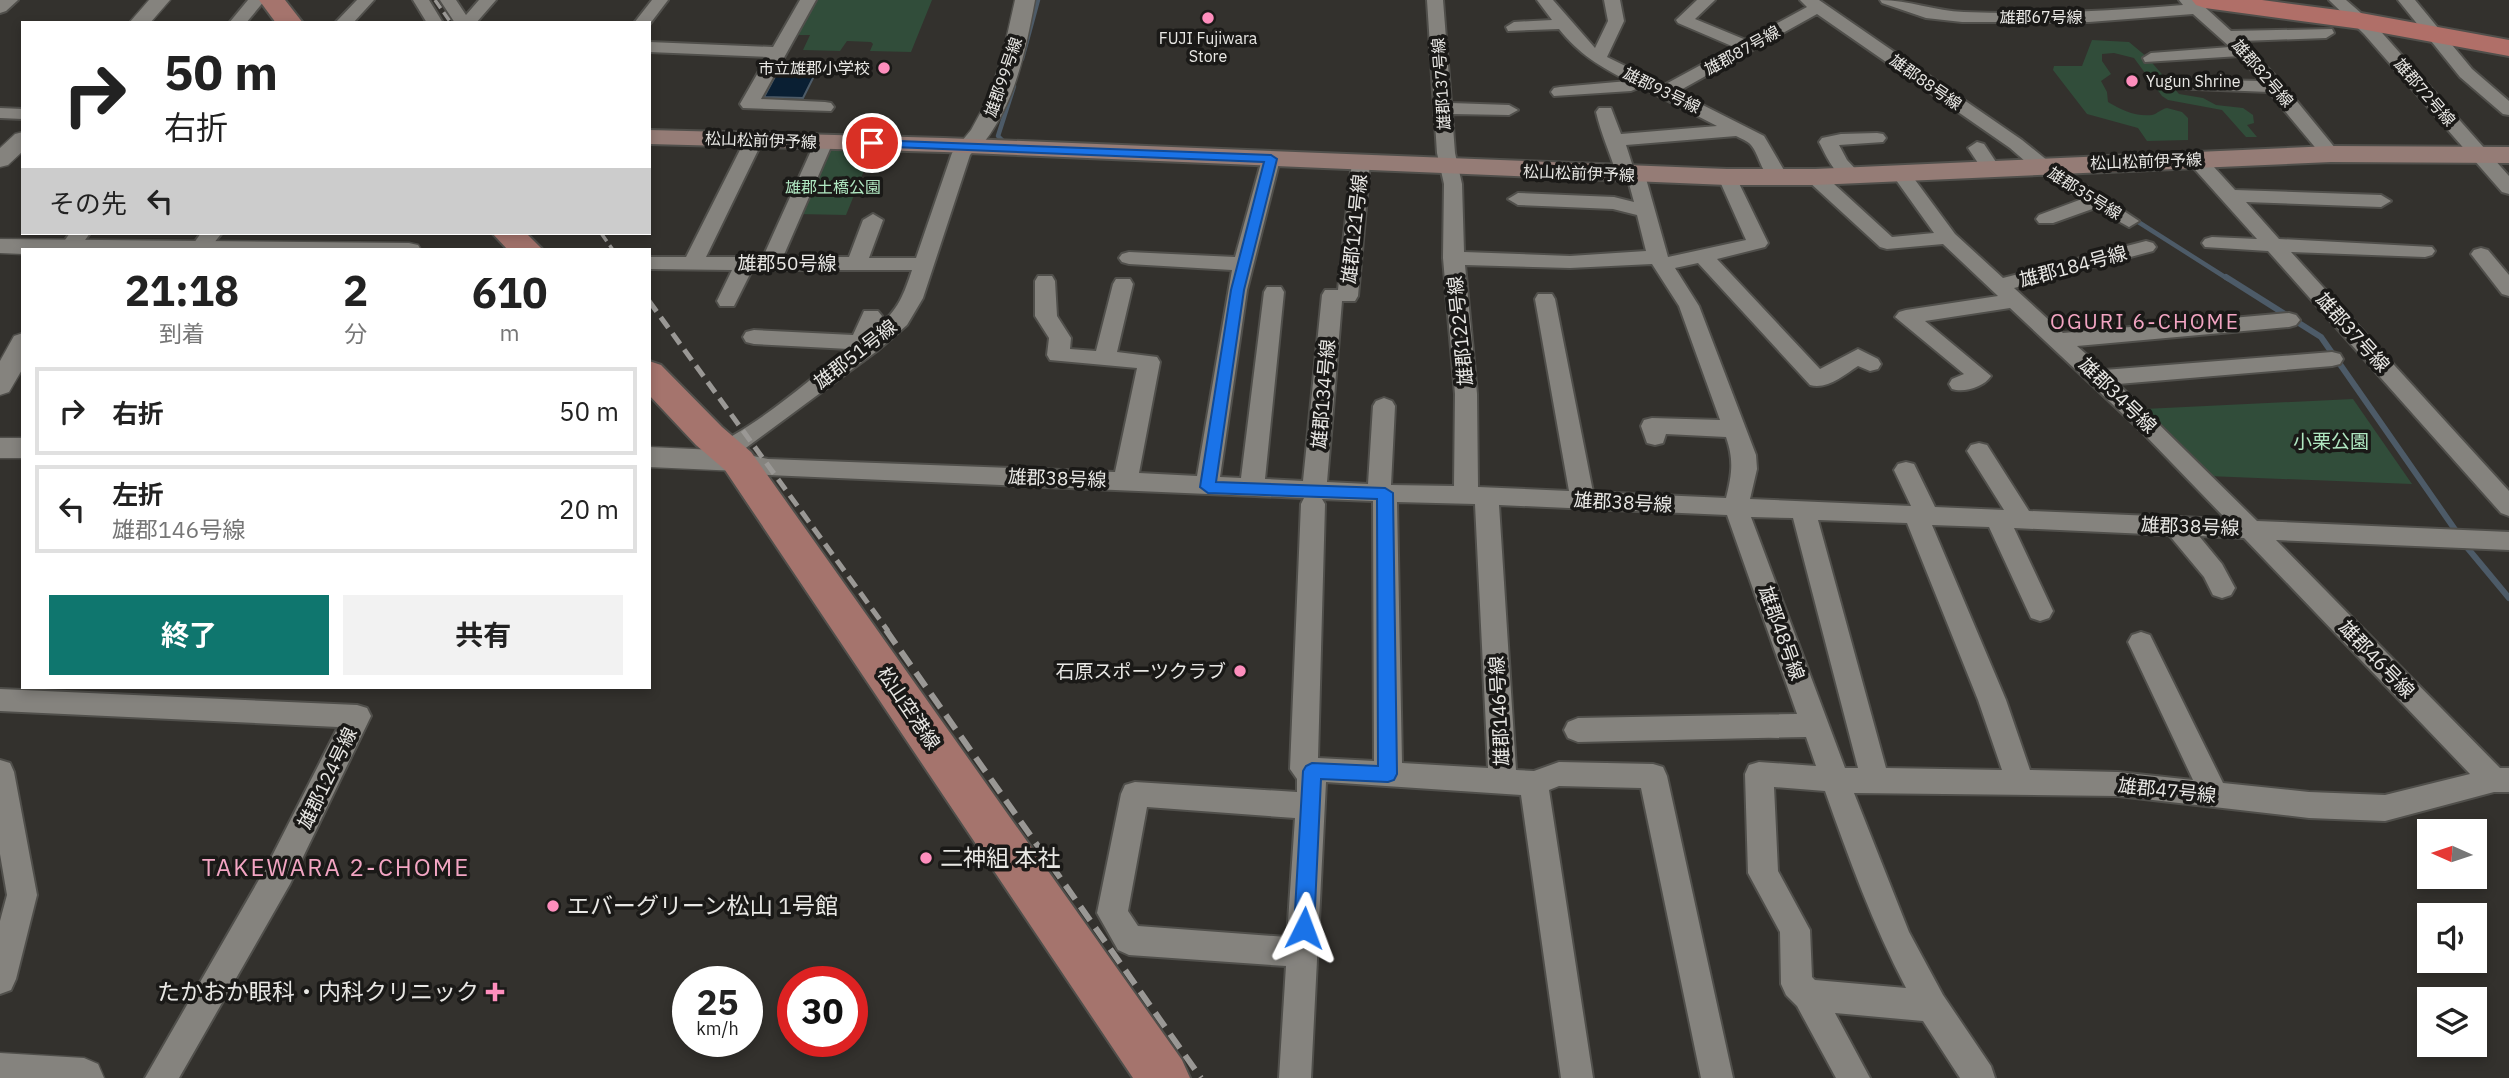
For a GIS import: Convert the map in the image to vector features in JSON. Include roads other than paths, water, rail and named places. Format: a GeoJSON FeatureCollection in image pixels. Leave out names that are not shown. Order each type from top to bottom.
{"type":"FeatureCollection","features":[{"type":"Feature","properties":{"kind":"highway"},"geometry":{"type":"LineString","coordinates":[[2282,0],[2429,27],[2509,48]]}},
{"type":"Feature","properties":{"kind":"highway"},"geometry":{"type":"LineString","coordinates":[[2196,3],[2348,10]]}},
{"type":"Feature","properties":{"kind":"highway"},"geometry":{"type":"LineString","coordinates":[[2429,27],[2509,37]]}},
{"type":"Feature","properties":{"kind":"main road"},"geometry":{"type":"LineString","coordinates":[[272,0],[288,21]]}},
{"type":"Feature","properties":{"kind":"main road","name":"松山松前伊予線"},"geometry":{"type":"LineString","coordinates":[[651,137],[1727,177],[1899,173],[1979,149],[2041,165],[2331,154],[2508,156]]}},
{"type":"Feature","properties":{"kind":"main road"},"geometry":{"type":"LineString","coordinates":[[509,235],[525,248]]}},
{"type":"Feature","properties":{"kind":"main road","name":"松山空港線"},"geometry":{"type":"LineString","coordinates":[[651,375],[709,436],[1155,1071]]}},
{"type":"Feature","properties":{"kind":"street"},"geometry":{"type":"LineString","coordinates":[[0,8],[10,0]]}},
{"type":"Feature","properties":{"kind":"street"},"geometry":{"type":"LineString","coordinates":[[141,21],[160,0]]}},
{"type":"Feature","properties":{"kind":"street"},"geometry":{"type":"LineString","coordinates":[[239,21],[257,0]]}},
{"type":"Feature","properties":{"kind":"street"},"geometry":{"type":"LineString","coordinates":[[345,21],[366,0]]}},
{"type":"Feature","properties":{"kind":"street"},"geometry":{"type":"LineString","coordinates":[[421,0],[435,21]]}},
{"type":"Feature","properties":{"kind":"street"},"geometry":{"type":"LineString","coordinates":[[448,0],[461,21]]}},
{"type":"Feature","properties":{"kind":"street"},"geometry":{"type":"LineString","coordinates":[[461,21],[477,0]]}},
{"type":"Feature","properties":{"kind":"street"},"geometry":{"type":"LineString","coordinates":[[461,21],[488,0]]}},
{"type":"Feature","properties":{"kind":"street"},"geometry":{"type":"LineString","coordinates":[[644,21],[660,0]]}},
{"type":"Feature","properties":{"kind":"street"},"geometry":{"type":"LineString","coordinates":[[808,0],[749,104],[825,107]]}},
{"type":"Feature","properties":{"kind":"street","name":"雄郡99号線"},"geometry":{"type":"LineString","coordinates":[[968,147],[983,132],[999,97],[1025,0]]}},
{"type":"Feature","properties":{"kind":"street","name":"雄郡137号線"},"geometry":{"type":"LineString","coordinates":[[1435,0],[1450,167]]}},
{"type":"Feature","properties":{"kind":"street","name":"雄郡93号線"},"geometry":{"type":"LineString","coordinates":[[1545,0],[1581,47],[1598,59],[1758,140],[1769,164],[1779,177]]}},
{"type":"Feature","properties":{"kind":"street"},"geometry":{"type":"LineString","coordinates":[[1598,59],[1616,21],[1612,0]]}},
{"type":"Feature","properties":{"kind":"street"},"geometry":{"type":"LineString","coordinates":[[1707,0],[1684,20],[1749,47]]}},
{"type":"Feature","properties":{"kind":"street","name":"雄郡67号線"},"geometry":{"type":"LineString","coordinates":[[1888,0],[1926,13],[1962,17],[2089,17],[2196,3]]}},
{"type":"Feature","properties":{"kind":"street"},"geometry":{"type":"LineString","coordinates":[[2406,0],[2466,73],[2509,110]]}},
{"type":"Feature","properties":{"kind":"street","name":"雄郡82号線"},"geometry":{"type":"LineString","coordinates":[[2196,3],[2231,36],[2331,154]]}},
{"type":"Feature","properties":{"kind":"street","name":"雄郡87号線"},"geometry":{"type":"LineString","coordinates":[[1665,92],[1749,47],[1813,4]]}},
{"type":"Feature","properties":{"kind":"street","name":"雄郡88号線"},"geometry":{"type":"LineString","coordinates":[[1813,4],[1994,129],[2041,165]]}},
{"type":"Feature","properties":{"kind":"street","name":"雄郡72号線"},"geometry":{"type":"LineString","coordinates":[[2348,10],[2509,188]]}},
{"type":"Feature","properties":{"kind":"street"},"geometry":{"type":"LineString","coordinates":[[1514,27],[1566,24]]}},
{"type":"Feature","properties":{"kind":"street"},"geometry":{"type":"LineString","coordinates":[[2231,36],[2326,33]]}},
{"type":"Feature","properties":{"kind":"street"},"geometry":{"type":"LineString","coordinates":[[651,47],[778,52]]}},
{"type":"Feature","properties":{"kind":"street"},"geometry":{"type":"LineString","coordinates":[[2151,58],[2244,51]]}},
{"type":"Feature","properties":{"kind":"street"},"geometry":{"type":"LineString","coordinates":[[1560,92],[1631,86],[1641,80]]}},
{"type":"Feature","properties":{"kind":"street"},"geometry":{"type":"LineString","coordinates":[[2177,84],[2276,87]]}},
{"type":"Feature","properties":{"kind":"street"},"geometry":{"type":"LineString","coordinates":[[1443,108],[1509,110]]}},
{"type":"Feature","properties":{"kind":"street"},"geometry":{"type":"LineString","coordinates":[[1605,112],[1610,132],[1631,175],[1661,261],[1689,306],[1744,455],[1745,469],[1736,508]]}},
{"type":"Feature","properties":{"kind":"street"},"geometry":{"type":"LineString","coordinates":[[0,113],[21,114]]}},
{"type":"Feature","properties":{"kind":"street"},"geometry":{"type":"LineString","coordinates":[[1979,149],[1994,129]]}},
{"type":"Feature","properties":{"kind":"street"},"geometry":{"type":"LineString","coordinates":[[1616,140],[1742,130]]}},
{"type":"Feature","properties":{"kind":"street"},"geometry":{"type":"LineString","coordinates":[[1852,175],[1839,163],[1828,142],[1877,138]]}},
{"type":"Feature","properties":{"kind":"street"},"geometry":{"type":"LineString","coordinates":[[692,264],[754,140]]}},
{"type":"Feature","properties":{"kind":"street"},"geometry":{"type":"LineString","coordinates":[[0,160],[21,141]]}},
{"type":"Feature","properties":{"kind":"street"},"geometry":{"type":"LineString","coordinates":[[770,263],[824,142]]}},
{"type":"Feature","properties":{"kind":"street","name":"雄郡51号線"},"geometry":{"type":"LineString","coordinates":[[723,456],[865,344],[900,320],[925,264],[961,153],[968,147]]}},
{"type":"Feature","properties":{"kind":"street"},"geometry":{"type":"LineString","coordinates":[[1208,487],[1237,290],[1271,159]]}},
{"type":"Feature","properties":{"kind":"street","name":"雄郡37号線"},"geometry":{"type":"LineString","coordinates":[[2196,159],[2509,507]]}},
{"type":"Feature","properties":{"kind":"street","name":"雄郡121号線"},"geometry":{"type":"LineString","coordinates":[[1340,296],[1361,162]]}},
{"type":"Feature","properties":{"kind":"street","name":"雄郡35号線"},"geometry":{"type":"LineString","coordinates":[[2041,165],[2129,221]]}},
{"type":"Feature","properties":{"kind":"street","name":"雄郡122号線"},"geometry":{"type":"LineString","coordinates":[[1450,167],[1453,184],[1453,258],[1476,495]]}},
{"type":"Feature","properties":{"kind":"street","name":"雄郡34号線"},"geometry":{"type":"LineString","coordinates":[[1899,173],[1948,238],[2099,378],[2249,528]]}},
{"type":"Feature","properties":{"kind":"street"},"geometry":{"type":"LineString","coordinates":[[1453,258],[1570,262],[1661,261],[1703,256],[1758,243],[1727,177]]}},
{"type":"Feature","properties":{"kind":"street"},"geometry":{"type":"LineString","coordinates":[[1815,177],[1887,243],[1948,238]]}},
{"type":"Feature","properties":{"kind":"street"},"geometry":{"type":"LineString","coordinates":[[2230,196],[2381,201]]}},
{"type":"Feature","properties":{"kind":"street"},"geometry":{"type":"LineString","coordinates":[[1518,199],[1614,203],[1644,211]]}},
{"type":"Feature","properties":{"kind":"street"},"geometry":{"type":"LineString","coordinates":[[2046,219],[2097,200]]}},
{"type":"Feature","properties":{"kind":"street"},"geometry":{"type":"LineString","coordinates":[[857,263],[873,220]]}},
{"type":"Feature","properties":{"kind":"street"},"geometry":{"type":"LineString","coordinates":[[0,246],[205,241],[315,248]]}},
{"type":"Feature","properties":{"kind":"street"},"geometry":{"type":"LineString","coordinates":[[2212,243],[2425,251]]}},
{"type":"Feature","properties":{"kind":"street","name":"雄郡184号線"},"geometry":{"type":"LineString","coordinates":[[1960,384],[1980,376],[1906,317],[2008,293],[2028,276],[2146,247]]}},
{"type":"Feature","properties":{"kind":"street"},"geometry":{"type":"LineString","coordinates":[[2481,254],[2509,289]]}},
{"type":"Feature","properties":{"kind":"street"},"geometry":{"type":"LineString","coordinates":[[1703,256],[1818,380],[1858,356],[1870,363]]}},
{"type":"Feature","properties":{"kind":"street"},"geometry":{"type":"LineString","coordinates":[[1129,258],[1244,264]]}},
{"type":"Feature","properties":{"kind":"street","name":"雄郡50号線"},"geometry":{"type":"LineString","coordinates":[[651,263],[925,264]]}},
{"type":"Feature","properties":{"kind":"street"},"geometry":{"type":"LineString","coordinates":[[727,301],[745,263]]}},
{"type":"Feature","properties":{"kind":"street"},"geometry":{"type":"LineString","coordinates":[[1045,281],[1046,316],[1059,338],[1058,355],[1149,362],[1120,481]]}},
{"type":"Feature","properties":{"kind":"street"},"geometry":{"type":"LineString","coordinates":[[1105,358],[1123,284]]}},
{"type":"Feature","properties":{"kind":"street"},"geometry":{"type":"LineString","coordinates":[[1252,489],[1274,292]]}},
{"type":"Feature","properties":{"kind":"street","name":"雄郡134号線"},"geometry":{"type":"LineString","coordinates":[[1312,771],[1304,769],[1314,498],[1340,296]]}},
{"type":"Feature","properties":{"kind":"street"},"geometry":{"type":"LineString","coordinates":[[1545,299],[1583,500]]}},
{"type":"Feature","properties":{"kind":"street"},"geometry":{"type":"LineString","coordinates":[[754,337],[865,344],[871,316]]}},
{"type":"Feature","properties":{"kind":"street"},"geometry":{"type":"LineString","coordinates":[[2059,340],[2289,320]]}},
{"type":"Feature","properties":{"kind":"street"},"geometry":{"type":"LineString","coordinates":[[2253,323],[2287,362]]}},
{"type":"Feature","properties":{"kind":"street"},"geometry":{"type":"LineString","coordinates":[[0,386],[21,346]]}},
{"type":"Feature","properties":{"kind":"street"},"geometry":{"type":"LineString","coordinates":[[2099,378],[2332,359]]}},
{"type":"Feature","properties":{"kind":"street"},"geometry":{"type":"LineString","coordinates":[[1384,406],[1382,493],[1388,774]]}},
{"type":"Feature","properties":{"kind":"street"},"geometry":{"type":"LineString","coordinates":[[1654,437],[1652,426],[1735,429]]}},
{"type":"Feature","properties":{"kind":"street"},"geometry":{"type":"LineString","coordinates":[[0,448],[21,448]]}},
{"type":"Feature","properties":{"kind":"street"},"geometry":{"type":"LineString","coordinates":[[1979,451],[2022,519]]}},
{"type":"Feature","properties":{"kind":"street"},"geometry":{"type":"LineString","coordinates":[[651,457],[723,456]]}},
{"type":"Feature","properties":{"kind":"street","name":"雄郡38号線"},"geometry":{"type":"LineString","coordinates":[[723,456],[757,466],[1120,481],[1252,489],[1314,498],[1382,493],[1476,495],[2509,541]]}},
{"type":"Feature","properties":{"kind":"street"},"geometry":{"type":"LineString","coordinates":[[1906,470],[2020,783]]}},
{"type":"Feature","properties":{"kind":"street","name":"雄郡146号線"},"geometry":{"type":"LineString","coordinates":[[1312,771],[1503,781],[1476,495]]}},
{"type":"Feature","properties":{"kind":"street","name":"雄郡48号線"},"geometry":{"type":"LineString","coordinates":[[1736,508],[1889,920],[1931,1006],[1979,1078]]}},
{"type":"Feature","properties":{"kind":"street"},"geometry":{"type":"LineString","coordinates":[[1803,510],[1875,781]]}},
{"type":"Feature","properties":{"kind":"street"},"geometry":{"type":"LineString","coordinates":[[1997,518],[2040,611]]}},
{"type":"Feature","properties":{"kind":"street"},"geometry":{"type":"LineString","coordinates":[[2175,525],[2213,571],[2222,588]]}},
{"type":"Feature","properties":{"kind":"street","name":"雄郡46号線"},"geometry":{"type":"LineString","coordinates":[[2249,528],[2502,780]]}},
{"type":"Feature","properties":{"kind":"street"},"geometry":{"type":"LineString","coordinates":[[2141,642],[2214,795]]}},
{"type":"Feature","properties":{"kind":"street","name":"雄郡124号線"},"geometry":{"type":"LineString","coordinates":[[0,700],[358,716],[279,874],[161,1078]]}},
{"type":"Feature","properties":{"kind":"street"},"geometry":{"type":"LineString","coordinates":[[1578,730],[1816,726]]}},
{"type":"Feature","properties":{"kind":"street"},"geometry":{"type":"LineString","coordinates":[[1295,1078],[1312,771]]}},
{"type":"Feature","properties":{"kind":"street"},"geometry":{"type":"LineString","coordinates":[[0,772],[22,895],[0,979]]}},
{"type":"Feature","properties":{"kind":"street"},"geometry":{"type":"LineString","coordinates":[[1503,781],[1534,783],[1559,774],[1653,776],[1717,1078]]}},
{"type":"Feature","properties":{"kind":"street","name":"雄郡47号線"},"geometry":{"type":"LineString","coordinates":[[1808,995],[1797,984],[1795,930],[1789,914],[1763,873],[1759,774],[1836,780],[2118,784],[2309,805],[2385,808],[2502,780]]}},
{"type":"Feature","properties":{"kind":"street"},"geometry":{"type":"LineString","coordinates":[[1534,783],[1577,1078]]}},
{"type":"Feature","properties":{"kind":"street"},"geometry":{"type":"LineString","coordinates":[[1303,953],[1129,940],[1112,913],[1135,794],[1310,806]]}},
{"type":"Feature","properties":{"kind":"street"},"geometry":{"type":"LineString","coordinates":[[1808,995],[1931,1006]]}},
{"type":"Feature","properties":{"kind":"street"},"geometry":{"type":"LineString","coordinates":[[1808,995],[1854,1078]]}},
{"type":"Feature","properties":{"kind":"street"},"geometry":{"type":"LineString","coordinates":[[0,1073],[85,1078]]}},
{"type":"Feature","properties":{"kind":"water"},"geometry":{"type":"Polygon","coordinates":[[[779,69],[817,70],[803,98],[764,97],[779,69]]]}},
{"type":"Feature","properties":{"kind":"waterway"},"geometry":{"type":"LineString","coordinates":[[1022,59],[1038,0]]}},
{"type":"Feature","properties":{"kind":"waterway"},"geometry":{"type":"LineString","coordinates":[[1005,143],[998,136],[1014,86]]}},
{"type":"Feature","properties":{"kind":"waterway"},"geometry":{"type":"LineString","coordinates":[[2132,218],[2228,279]]}},
{"type":"Feature","properties":{"kind":"waterway"},"geometry":{"type":"LineString","coordinates":[[2226,277],[2321,337],[2456,531]]}},
{"type":"Feature","properties":{"kind":"waterway"},"geometry":{"type":"LineString","coordinates":[[2465,545],[2509,598]]}},
{"type":"Feature","properties":{"kind":"railway"},"geometry":{"type":"LineString","coordinates":[[435,0],[450,21]]}},
{"type":"Feature","properties":{"kind":"railway"},"geometry":{"type":"LineString","coordinates":[[602,235],[612,248]]}},
{"type":"Feature","properties":{"kind":"railway"},"geometry":{"type":"LineString","coordinates":[[651,304],[888,631]]}},
{"type":"Feature","properties":{"kind":"railway"},"geometry":{"type":"LineString","coordinates":[[886,630],[1201,1078]]}},
{"type":"Feature","properties":{"kind":"place","name":"FUJI Fujiwara Store"},"geometry":{"type":"Point","coordinates":[1208,18]}},
{"type":"Feature","properties":{"kind":"place","name":"市立雄郡小学校"},"geometry":{"type":"Point","coordinates":[884,68]}},
{"type":"Feature","properties":{"kind":"place","name":"Yugun Shrine"},"geometry":{"type":"Point","coordinates":[2132,81]}},
{"type":"Feature","properties":{"kind":"place","name":"石原スポーツクラブ"},"geometry":{"type":"Point","coordinates":[1240,671]}},
{"type":"Feature","properties":{"kind":"place","name":"二神組 本社"},"geometry":{"type":"Point","coordinates":[926,858]}},
{"type":"Feature","properties":{"kind":"place","name":"エバーグリーン松山 1号館"},"geometry":{"type":"Point","coordinates":[553,906]}},
{"type":"Feature","properties":{"kind":"place","name":"たかおか眼科・内科クリニック"},"geometry":{"type":"Point","coordinates":[495,992]}},
{"type":"Feature","properties":{"kind":"district","name":"OGURI 6-CHOME"},"geometry":{"type":"Point","coordinates":[2145,322]}},
{"type":"Feature","properties":{"kind":"district","name":"TAKEWARA 2-CHOME"},"geometry":{"type":"Point","coordinates":[336,868]}},
{"type":"Feature","properties":{"kind":"park label","name":"雄郡土橋公園"},"geometry":{"type":"Point","coordinates":[833,187]}},
{"type":"Feature","properties":{"kind":"park label","name":"小栗公園"},"geometry":{"type":"Point","coordinates":[2331,441]}}]}
